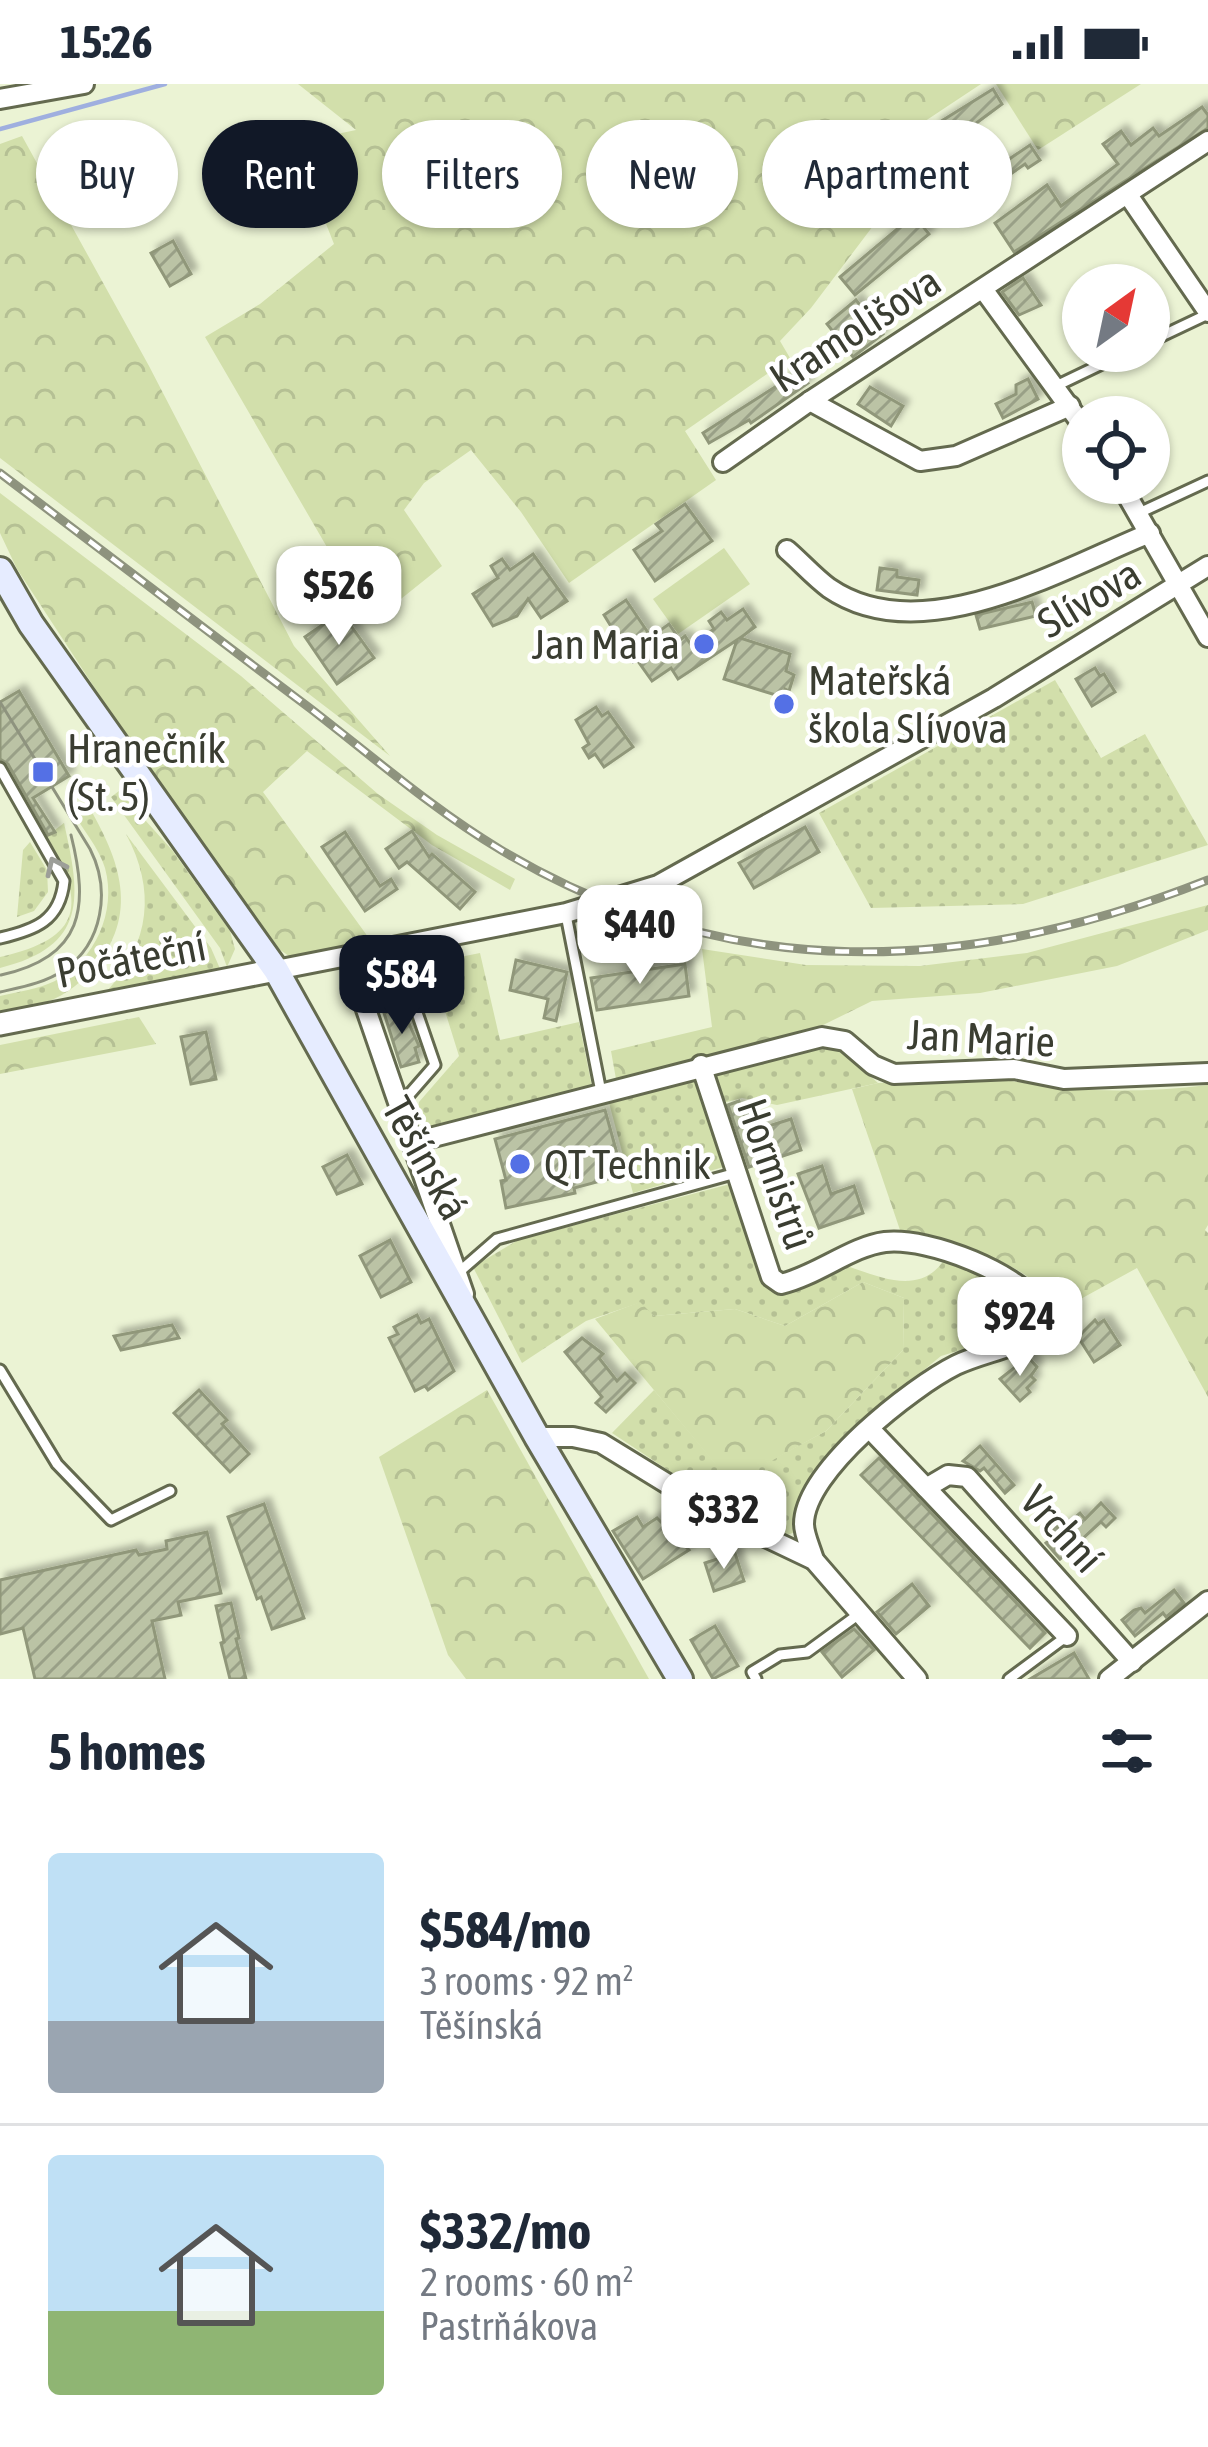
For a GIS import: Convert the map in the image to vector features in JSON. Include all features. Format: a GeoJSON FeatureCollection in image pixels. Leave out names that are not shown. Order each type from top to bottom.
{"type":"FeatureCollection","features":[{"type":"Feature","properties":{"kind":"main road","name":"Těšínská"},"geometry":{"type":"LineString","coordinates":[[0,572],[55,659],[276,970],[454,1276],[470,1316],[537,1437],[680,1679]]}},
{"type":"Feature","properties":{"kind":"street"},"geometry":{"type":"LineString","coordinates":[[0,99],[85,84]]}},
{"type":"Feature","properties":{"kind":"street","name":"Kramolišova"},"geometry":{"type":"LineString","coordinates":[[723,462],[810,400],[1208,141]]}},
{"type":"Feature","properties":{"kind":"street"},"geometry":{"type":"LineString","coordinates":[[1128,195],[1208,313]]}},
{"type":"Feature","properties":{"kind":"street"},"geometry":{"type":"LineString","coordinates":[[983,289],[1063,396]]}},
{"type":"Feature","properties":{"kind":"street"},"geometry":{"type":"LineString","coordinates":[[810,400],[920,461],[956,456],[1062,410]]}},
{"type":"Feature","properties":{"kind":"street"},"geometry":{"type":"LineString","coordinates":[[1134,504],[1208,637]]}},
{"type":"Feature","properties":{"kind":"street"},"geometry":{"type":"LineString","coordinates":[[787,550],[830,589],[860,602],[940,611],[975,604],[1150,533]]}},
{"type":"Feature","properties":{"kind":"street","name":"Slívova"},"geometry":{"type":"LineString","coordinates":[[276,970],[566,913],[658,886],[994,698],[1208,566]]}},
{"type":"Feature","properties":{"kind":"street"},"geometry":{"type":"LineString","coordinates":[[348,957],[414,1142],[454,1276]]}},
{"type":"Feature","properties":{"kind":"street","name":"Počáteční"},"geometry":{"type":"LineString","coordinates":[[0,1024],[276,970]]}},
{"type":"Feature","properties":{"kind":"street","name":"Jan Marie"},"geometry":{"type":"LineString","coordinates":[[414,1142],[822,1036],[845,1042],[873,1065],[894,1074],[1013,1070],[1064,1079],[1208,1072]]}},
{"type":"Feature","properties":{"kind":"street","name":"Hormistrů"},"geometry":{"type":"LineString","coordinates":[[701,1066],[771,1277],[781,1283],[800,1280],[882,1242],[919,1244],[1007,1276],[1033,1294],[1044,1310],[1042,1330],[953,1367],[908,1396],[822,1477],[809,1498],[804,1525],[814,1560]]}},
{"type":"Feature","properties":{"kind":"street"},"geometry":{"type":"LineString","coordinates":[[870,1429],[1067,1636]]}},
{"type":"Feature","properties":{"kind":"street"},"geometry":{"type":"LineString","coordinates":[[537,1437],[601,1443],[715,1513],[814,1560],[917,1679]]}},
{"type":"Feature","properties":{"kind":"street","name":"Vrchní"},"geometry":{"type":"LineString","coordinates":[[926,1488],[948,1475],[967,1477],[1132,1662]]}},
{"type":"Feature","properties":{"kind":"street"},"geometry":{"type":"LineString","coordinates":[[1109,1679],[1208,1601]]}},
{"type":"Feature","properties":{"kind":"lane"},"geometry":{"type":"LineString","coordinates":[[1170,331],[1208,313]]}},
{"type":"Feature","properties":{"kind":"lane"},"geometry":{"type":"LineString","coordinates":[[1056,386],[1085,372]]}},
{"type":"Feature","properties":{"kind":"lane"},"geometry":{"type":"LineString","coordinates":[[1139,512],[1208,481]]}},
{"type":"Feature","properties":{"kind":"lane"},"geometry":{"type":"LineString","coordinates":[[0,768],[64,881],[62,899],[42,926],[0,938]]}},
{"type":"Feature","properties":{"kind":"lane"},"geometry":{"type":"LineString","coordinates":[[566,913],[601,1092]]}},
{"type":"Feature","properties":{"kind":"lane"},"geometry":{"type":"LineString","coordinates":[[358,988],[413,1001],[435,1064],[401,1104]]}},
{"type":"Feature","properties":{"kind":"lane"},"geometry":{"type":"LineString","coordinates":[[454,1276],[496,1239],[736,1173]]}},
{"type":"Feature","properties":{"kind":"lane"},"geometry":{"type":"LineString","coordinates":[[0,1370],[58,1464],[111,1520],[170,1491]]}},
{"type":"Feature","properties":{"kind":"lane"},"geometry":{"type":"LineString","coordinates":[[756,1679],[752,1672],[780,1655],[807,1652],[861,1612]]}},
{"type":"Feature","properties":{"kind":"lane"},"geometry":{"type":"LineString","coordinates":[[1009,1679],[1067,1636]]}},
{"type":"Feature","properties":{"kind":"green space"},"geometry":{"type":"Polygon","coordinates":[[[298,84],[981,84],[927,120],[762,120],[762,228],[871,228],[780,341],[790,358],[685,431],[716,480],[569,583],[471,450],[424,483],[404,510],[442,566],[371,623],[205,337],[260,304],[334,244],[328,228],[358,228],[358,120],[343,120],[298,84]]]}},
{"type":"Feature","properties":{"kind":"green space"},"geometry":{"type":"Polygon","coordinates":[[[996,84],[1141,84],[1038,150],[996,84]]]}},
{"type":"Feature","properties":{"kind":"green space"},"geometry":{"type":"Polygon","coordinates":[[[22,136],[36,161],[36,228],[73,228],[294,646],[390,756],[0,458],[0,144],[22,136]]]}},
{"type":"Feature","properties":{"kind":"green space"},"geometry":{"type":"Polygon","coordinates":[[[0,493],[241,676],[378,794],[437,835],[515,879],[510,890],[432,845],[307,751],[263,792],[371,941],[289,956],[273,945],[132,745],[17,569],[0,533],[0,493]]]}},
{"type":"Feature","properties":{"kind":"green space"},"geometry":{"type":"Polygon","coordinates":[[[724,548],[750,584],[678,634],[653,599],[724,548]]]}},
{"type":"Feature","properties":{"kind":"green space"},"geometry":{"type":"Polygon","coordinates":[[[1055,680],[1101,758],[1145,734],[1208,845],[1023,904],[871,908],[819,813],[1055,680]]]}},
{"type":"Feature","properties":{"kind":"green space"},"geometry":{"type":"Polygon","coordinates":[[[119,791],[172,850],[230,931],[235,949],[227,967],[220,948],[111,797],[119,791]]]}},
{"type":"Feature","properties":{"kind":"green space"},"geometry":{"type":"Polygon","coordinates":[[[86,802],[107,842],[120,882],[118,923],[110,944],[86,976],[61,996],[0,1011],[0,996],[55,981],[81,961],[100,933],[108,901],[105,868],[71,810],[86,802]]]}},
{"type":"Feature","properties":{"kind":"green space"},"geometry":{"type":"Polygon","coordinates":[[[64,823],[74,874],[71,915],[50,947],[0,968],[0,957],[48,940],[70,915],[68,881],[47,836],[64,823]]]}},
{"type":"Feature","properties":{"kind":"green space"},"geometry":{"type":"Polygon","coordinates":[[[126,834],[211,948],[221,971],[108,990],[133,953],[144,915],[142,875],[126,834]]]}},
{"type":"Feature","properties":{"kind":"green space"},"geometry":{"type":"Polygon","coordinates":[[[30,842],[47,870],[48,892],[34,911],[17,917],[23,850],[30,842]]]}},
{"type":"Feature","properties":{"kind":"green space"},"geometry":{"type":"Polygon","coordinates":[[[1208,905],[1208,930],[1117,966],[980,993],[872,1001],[819,1027],[616,1079],[611,1051],[712,1027],[702,949],[806,965],[920,966],[1027,953],[1208,905]]]}},
{"type":"Feature","properties":{"kind":"green space"},"geometry":{"type":"Polygon","coordinates":[[[480,953],[500,1040],[579,1022],[592,1087],[430,1128],[417,1118],[419,1102],[459,1056],[430,963],[480,953]]]}},
{"type":"Feature","properties":{"kind":"green space"},"geometry":{"type":"Polygon","coordinates":[[[139,1017],[156,1044],[0,1074],[0,1045],[139,1017]]]}},
{"type":"Feature","properties":{"kind":"green space"},"geometry":{"type":"Polygon","coordinates":[[[825,1044],[843,1052],[878,1083],[777,1105],[742,1098],[719,1104],[711,1070],[825,1044]]]}},
{"type":"Feature","properties":{"kind":"green space"},"geometry":{"type":"Polygon","coordinates":[[[698,1076],[727,1166],[633,1193],[608,1099],[698,1076]]]}},
{"type":"Feature","properties":{"kind":"green space"},"geometry":{"type":"Polygon","coordinates":[[[1011,1081],[1110,1090],[1208,1085],[1208,1397],[1137,1268],[1057,1312],[1042,1288],[1014,1268],[955,1244],[901,1233],[852,1089],[878,1083],[1011,1081]]]}},
{"type":"Feature","properties":{"kind":"green space"},"geometry":{"type":"Polygon","coordinates":[[[734,1183],[778,1289],[800,1288],[847,1266],[911,1281],[934,1271],[944,1260],[1010,1285],[1035,1311],[1035,1323],[1025,1331],[941,1356],[863,1420],[817,1474],[797,1531],[783,1537],[725,1508],[612,1433],[654,1390],[731,1482],[826,1431],[903,1350],[904,1298],[863,1282],[785,1326],[735,1309],[654,1316],[639,1303],[586,1321],[522,1363],[473,1267],[518,1240],[734,1183]]]}},
{"type":"Feature","properties":{"kind":"green space"},"geometry":{"type":"Polygon","coordinates":[[[863,1282],[904,1298],[903,1350],[826,1431],[731,1483],[595,1319],[640,1302],[654,1316],[735,1309],[785,1326],[863,1282]]]}},
{"type":"Feature","properties":{"kind":"green space"},"geometry":{"type":"Polygon","coordinates":[[[487,1390],[649,1679],[466,1679],[448,1655],[379,1457],[487,1390]]]}},
{"type":"Feature","properties":{"kind":"building"},"geometry":{"type":"Polygon","coordinates":[[[993,89],[1002,104],[980,120],[943,120],[993,89]]]}},
{"type":"Feature","properties":{"kind":"building"},"geometry":{"type":"Polygon","coordinates":[[[1202,107],[1208,115],[1208,128],[1014,252],[998,228],[1012,228],[1012,211],[1047,185],[1061,206],[1094,182],[1118,164],[1103,144],[1121,131],[1131,145],[1153,128],[1159,136],[1202,107]]]}},
{"type":"Feature","properties":{"kind":"building"},"geometry":{"type":"Polygon","coordinates":[[[1030,145],[1040,160],[1012,173],[1012,157],[1030,145]]]}},
{"type":"Feature","properties":{"kind":"building"},"geometry":{"type":"Polygon","coordinates":[[[898,228],[924,228],[929,234],[855,295],[840,277],[898,228]]]}},
{"type":"Feature","properties":{"kind":"building"},"geometry":{"type":"Polygon","coordinates":[[[173,241],[191,274],[170,286],[151,253],[173,241]]]}},
{"type":"Feature","properties":{"kind":"building"},"geometry":{"type":"Polygon","coordinates":[[[1023,278],[1041,305],[1019,315],[1002,292],[1023,278]]]}},
{"type":"Feature","properties":{"kind":"building"},"geometry":{"type":"Polygon","coordinates":[[[856,300],[883,334],[853,357],[827,324],[856,300]]]}},
{"type":"Feature","properties":{"kind":"building"},"geometry":{"type":"Polygon","coordinates":[[[800,371],[808,383],[751,423],[709,443],[703,433],[800,371]]]}},
{"type":"Feature","properties":{"kind":"building"},"geometry":{"type":"Polygon","coordinates":[[[1028,379],[1038,399],[1003,418],[996,404],[1016,394],[1016,385],[1028,379]]]}},
{"type":"Feature","properties":{"kind":"building"},"geometry":{"type":"Polygon","coordinates":[[[870,387],[903,406],[891,426],[858,404],[870,387]]]}},
{"type":"Feature","properties":{"kind":"building"},"geometry":{"type":"Polygon","coordinates":[[[685,504],[712,541],[655,581],[634,550],[662,531],[656,524],[685,504]]]}},
{"type":"Feature","properties":{"kind":"building"},"geometry":{"type":"Polygon","coordinates":[[[533,554],[567,601],[541,618],[528,599],[517,616],[493,626],[473,594],[498,578],[491,566],[502,559],[510,570],[533,554]]]}},
{"type":"Feature","properties":{"kind":"building"},"geometry":{"type":"Polygon","coordinates":[[[880,568],[897,570],[897,577],[919,580],[917,595],[877,590],[880,568]]]}},
{"type":"Feature","properties":{"kind":"building"},"geometry":{"type":"Polygon","coordinates":[[[626,600],[651,637],[669,624],[680,640],[685,636],[691,645],[714,629],[709,621],[721,612],[727,620],[743,609],[755,627],[740,638],[790,654],[786,671],[794,675],[789,691],[785,689],[782,697],[724,679],[737,640],[678,679],[671,668],[652,681],[637,660],[633,662],[604,615],[626,600]]]}},
{"type":"Feature","properties":{"kind":"building"},"geometry":{"type":"Polygon","coordinates":[[[1032,602],[1036,616],[980,629],[976,615],[1032,602]]]}},
{"type":"Feature","properties":{"kind":"building"},"geometry":{"type":"Polygon","coordinates":[[[341,612],[374,658],[337,684],[305,637],[341,612]]]}},
{"type":"Feature","properties":{"kind":"building"},"geometry":{"type":"Polygon","coordinates":[[[1095,668],[1115,692],[1092,706],[1076,679],[1095,668]]]}},
{"type":"Feature","properties":{"kind":"building"},"geometry":{"type":"Polygon","coordinates":[[[19,691],[69,776],[33,798],[55,832],[48,835],[8,764],[0,759],[0,702],[19,691]]]}},
{"type":"Feature","properties":{"kind":"building"},"geometry":{"type":"Polygon","coordinates":[[[596,707],[602,716],[608,712],[633,747],[604,767],[595,754],[589,758],[583,748],[589,744],[576,720],[596,707]]]}},
{"type":"Feature","properties":{"kind":"building"},"geometry":{"type":"Polygon","coordinates":[[[805,827],[819,852],[754,888],[739,863],[805,827]]]}},
{"type":"Feature","properties":{"kind":"building"},"geometry":{"type":"Polygon","coordinates":[[[412,831],[429,857],[432,854],[475,892],[460,909],[407,862],[399,868],[386,849],[412,831]]]}},
{"type":"Feature","properties":{"kind":"building"},"geometry":{"type":"Polygon","coordinates":[[[345,832],[380,886],[391,879],[397,889],[365,911],[322,847],[345,832]]]}},
{"type":"Feature","properties":{"kind":"building"},"geometry":{"type":"Polygon","coordinates":[[[516,960],[567,972],[556,1021],[544,1018],[548,999],[510,990],[516,960]]]}},
{"type":"Feature","properties":{"kind":"building"},"geometry":{"type":"Polygon","coordinates":[[[685,964],[689,996],[597,1010],[591,978],[685,964]]]}},
{"type":"Feature","properties":{"kind":"building"},"geometry":{"type":"Polygon","coordinates":[[[402,1008],[419,1046],[415,1048],[419,1062],[401,1067],[384,1013],[402,1008]]]}},
{"type":"Feature","properties":{"kind":"building"},"geometry":{"type":"Polygon","coordinates":[[[206,1032],[216,1079],[191,1084],[181,1037],[206,1032]]]}},
{"type":"Feature","properties":{"kind":"building"},"geometry":{"type":"Polygon","coordinates":[[[739,1101],[750,1132],[791,1119],[801,1150],[749,1167],[728,1105],[739,1101]]]}},
{"type":"Feature","properties":{"kind":"building"},"geometry":{"type":"Polygon","coordinates":[[[605,1110],[623,1175],[574,1188],[575,1193],[506,1208],[501,1181],[506,1180],[495,1139],[605,1110]]]}},
{"type":"Feature","properties":{"kind":"building"},"geometry":{"type":"Polygon","coordinates":[[[347,1155],[362,1184],[337,1194],[323,1167],[347,1155]]]}},
{"type":"Feature","properties":{"kind":"building"},"geometry":{"type":"Polygon","coordinates":[[[822,1166],[831,1194],[854,1186],[863,1213],[819,1228],[798,1174],[822,1166]]]}},
{"type":"Feature","properties":{"kind":"building"},"geometry":{"type":"Polygon","coordinates":[[[390,1240],[411,1282],[381,1297],[360,1256],[390,1240]]]}},
{"type":"Feature","properties":{"kind":"building"},"geometry":{"type":"Polygon","coordinates":[[[417,1315],[421,1323],[429,1319],[454,1371],[428,1390],[425,1386],[415,1391],[389,1338],[398,1334],[394,1327],[417,1315]]]}},
{"type":"Feature","properties":{"kind":"building"},"geometry":{"type":"Polygon","coordinates":[[[1095,1320],[1098,1324],[1104,1320],[1120,1345],[1094,1362],[1078,1337],[1095,1320]]]}},
{"type":"Feature","properties":{"kind":"building"},"geometry":{"type":"Polygon","coordinates":[[[172,1325],[179,1338],[121,1350],[114,1336],[172,1325]]]}},
{"type":"Feature","properties":{"kind":"building"},"geometry":{"type":"Polygon","coordinates":[[[582,1338],[603,1354],[599,1358],[617,1381],[625,1373],[635,1383],[606,1412],[596,1403],[602,1397],[565,1352],[582,1338]]]}},
{"type":"Feature","properties":{"kind":"building"},"geometry":{"type":"Polygon","coordinates":[[[1028,1357],[1037,1367],[1031,1376],[1035,1380],[1020,1401],[1000,1379],[1028,1357]]]}},
{"type":"Feature","properties":{"kind":"building"},"geometry":{"type":"Polygon","coordinates":[[[199,1390],[249,1454],[230,1472],[174,1413],[199,1390]]]}},
{"type":"Feature","properties":{"kind":"building"},"geometry":{"type":"Polygon","coordinates":[[[980,1446],[1014,1485],[1005,1493],[984,1468],[980,1471],[963,1461],[980,1446]]]}},
{"type":"Feature","properties":{"kind":"building"},"geometry":{"type":"Polygon","coordinates":[[[879,1458],[1045,1633],[1030,1648],[861,1475],[879,1458]]]}},
{"type":"Feature","properties":{"kind":"building"},"geometry":{"type":"Polygon","coordinates":[[[1101,1503],[1115,1518],[1106,1527],[1101,1522],[1060,1559],[1046,1543],[1051,1539],[1047,1535],[1080,1513],[1085,1519],[1101,1503]]]}},
{"type":"Feature","properties":{"kind":"building"},"geometry":{"type":"Polygon","coordinates":[[[264,1504],[304,1618],[272,1629],[228,1517],[264,1504]]]}},
{"type":"Feature","properties":{"kind":"building"},"geometry":{"type":"Polygon","coordinates":[[[637,1517],[643,1527],[657,1518],[689,1550],[643,1579],[613,1531],[637,1517]]]}},
{"type":"Feature","properties":{"kind":"building"},"geometry":{"type":"Polygon","coordinates":[[[207,1532],[221,1593],[178,1602],[181,1615],[152,1621],[165,1679],[35,1679],[23,1628],[0,1634],[0,1580],[136,1550],[139,1555],[167,1549],[166,1541],[207,1532]]]}},
{"type":"Feature","properties":{"kind":"building"},"geometry":{"type":"Polygon","coordinates":[[[735,1553],[744,1581],[714,1591],[705,1563],[735,1553]]]}},
{"type":"Feature","properties":{"kind":"building"},"geometry":{"type":"Polygon","coordinates":[[[912,1584],[929,1606],[896,1634],[877,1612],[912,1584]]]}},
{"type":"Feature","properties":{"kind":"building"},"geometry":{"type":"Polygon","coordinates":[[[1174,1590],[1184,1603],[1135,1636],[1122,1620],[1134,1610],[1141,1608],[1145,1613],[1174,1590]]]}},
{"type":"Feature","properties":{"kind":"building"},"geometry":{"type":"Polygon","coordinates":[[[231,1603],[246,1679],[230,1679],[221,1643],[216,1606],[231,1603]]]}},
{"type":"Feature","properties":{"kind":"building"},"geometry":{"type":"Polygon","coordinates":[[[715,1626],[738,1666],[713,1679],[691,1640],[715,1626]]]}},
{"type":"Feature","properties":{"kind":"building"},"geometry":{"type":"Polygon","coordinates":[[[854,1629],[874,1650],[842,1677],[822,1652],[854,1629]]]}},
{"type":"Feature","properties":{"kind":"building"},"geometry":{"type":"Polygon","coordinates":[[[1074,1653],[1089,1679],[1030,1679],[1074,1653]]]}},
{"type":"Feature","properties":{"kind":"waterway"},"geometry":{"type":"LineString","coordinates":[[0,129],[165,84]]}},
{"type":"Feature","properties":{"kind":"tram line"},"geometry":{"type":"LineString","coordinates":[[0,702],[90,849],[101,898],[95,931],[77,959],[49,978],[0,992]]}},
{"type":"Feature","properties":{"kind":"tram line"},"geometry":{"type":"LineString","coordinates":[[1,975],[49,956],[74,925],[79,885],[71,835]]}},
{"type":"Feature","properties":{"kind":"railway"},"geometry":{"type":"LineString","coordinates":[[0,473],[476,834],[587,894],[674,925],[762,944],[850,952],[939,948],[1028,935],[1118,912],[1208,880]]}},
{"type":"Feature","properties":{"kind":"place","name":"Jan Maria"},"geometry":{"type":"Point","coordinates":[704,644]}},
{"type":"Feature","properties":{"kind":"place","name":"Mateřská škola Slívova"},"geometry":{"type":"Point","coordinates":[784,704]}},
{"type":"Feature","properties":{"kind":"place","name":"Hranečník (St. 5)"},"geometry":{"type":"Point","coordinates":[43,772]}},
{"type":"Feature","properties":{"kind":"place","name":"QT Technik"},"geometry":{"type":"Point","coordinates":[520,1164]}}]}
